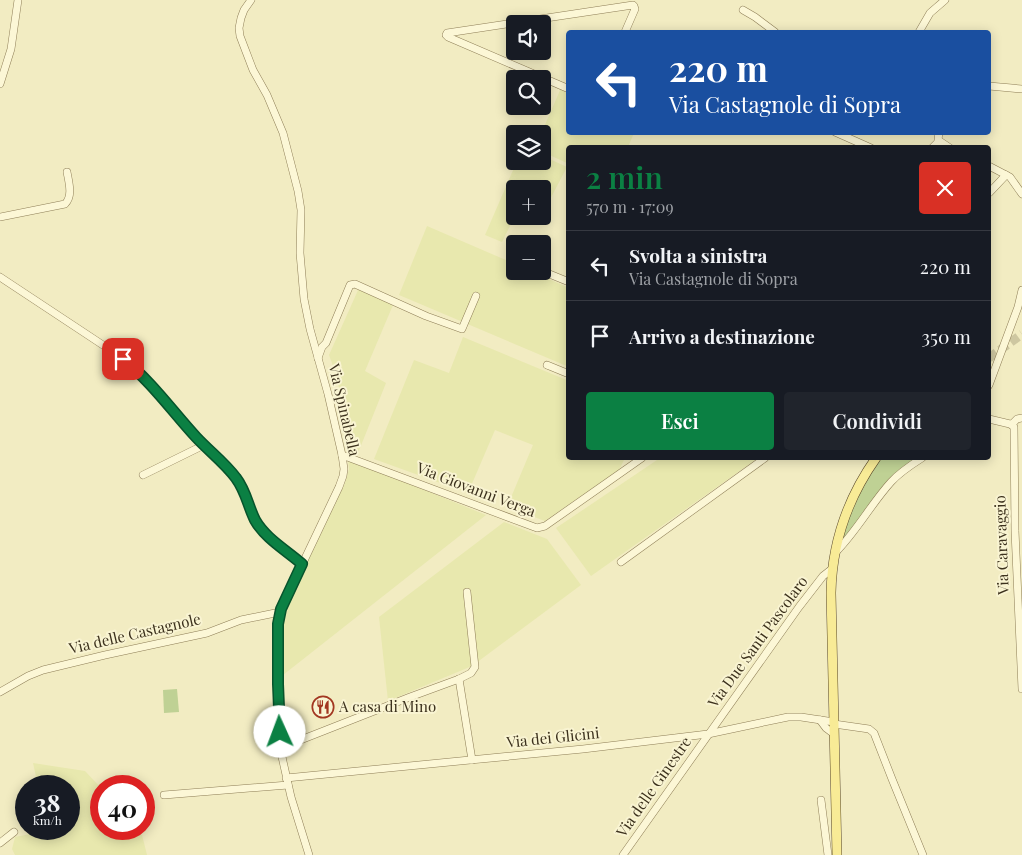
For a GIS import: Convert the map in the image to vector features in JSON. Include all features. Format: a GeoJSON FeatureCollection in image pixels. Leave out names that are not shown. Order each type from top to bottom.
{"type":"FeatureCollection","features":[{"type":"Feature","properties":{"kind":"main road"},"geometry":{"type":"LineString","coordinates":[[837,855],[832,569],[839,532],[846,512],[858,486],[875,460]]}},
{"type":"Feature","properties":{"kind":"street"},"geometry":{"type":"LineString","coordinates":[[0,84],[11,49],[18,0]]}},
{"type":"Feature","properties":{"kind":"street","name":"Via Spinabella"},"geometry":{"type":"LineString","coordinates":[[251,0],[241,18],[240,36],[282,133],[298,191],[301,210],[300,253],[304,299],[310,330],[328,394],[344,469],[340,483],[280,612],[277,628],[280,748],[287,782],[309,855]]}},
{"type":"Feature","properties":{"kind":"street"},"geometry":{"type":"LineString","coordinates":[[920,30],[930,13],[944,0]]}},
{"type":"Feature","properties":{"kind":"street"},"geometry":{"type":"LineString","coordinates":[[566,88],[446,35],[447,33],[633,5],[635,9],[626,30]]}},
{"type":"Feature","properties":{"kind":"street"},"geometry":{"type":"LineString","coordinates":[[742,10],[772,30]]}},
{"type":"Feature","properties":{"kind":"street"},"geometry":{"type":"LineString","coordinates":[[991,86],[1022,89]]}},
{"type":"Feature","properties":{"kind":"street"},"geometry":{"type":"LineString","coordinates":[[842,135],[864,145]]}},
{"type":"Feature","properties":{"kind":"street"},"geometry":{"type":"LineString","coordinates":[[935,145],[938,141],[938,135]]}},
{"type":"Feature","properties":{"kind":"street"},"geometry":{"type":"LineString","coordinates":[[938,141],[945,145]]}},
{"type":"Feature","properties":{"kind":"street"},"geometry":{"type":"LineString","coordinates":[[991,167],[1010,177],[1022,194]]}},
{"type":"Feature","properties":{"kind":"street"},"geometry":{"type":"LineString","coordinates":[[0,217],[65,204],[70,193],[67,172]]}},
{"type":"Feature","properties":{"kind":"street"},"geometry":{"type":"LineString","coordinates":[[991,191],[1006,175]]}},
{"type":"Feature","properties":{"kind":"street"},"geometry":{"type":"LineString","coordinates":[[551,275],[566,281]]}},
{"type":"Feature","properties":{"kind":"street"},"geometry":{"type":"LineString","coordinates":[[0,277],[120,357],[136,370],[238,481],[245,494],[252,515],[262,531],[302,564]]}},
{"type":"Feature","properties":{"kind":"street"},"geometry":{"type":"LineString","coordinates":[[318,358],[351,284],[355,284],[426,316],[462,329],[476,296]]}},
{"type":"Feature","properties":{"kind":"street"},"geometry":{"type":"LineString","coordinates":[[991,380],[1020,310],[1022,290]]}},
{"type":"Feature","properties":{"kind":"street"},"geometry":{"type":"LineString","coordinates":[[547,365],[566,373]]}},
{"type":"Feature","properties":{"kind":"street"},"geometry":{"type":"LineString","coordinates":[[991,419],[1012,424],[1017,419],[1022,418]]}},
{"type":"Feature","properties":{"kind":"street","name":"Via Caravaggio"},"geometry":{"type":"LineString","coordinates":[[1012,424],[1014,428],[1015,531],[1022,689]]}},
{"type":"Feature","properties":{"kind":"street"},"geometry":{"type":"LineString","coordinates":[[143,475],[204,445]]}},
{"type":"Feature","properties":{"kind":"street","name":"Via Giovanni Verga"},"geometry":{"type":"LineString","coordinates":[[342,455],[537,528],[545,526],[639,460]]}},
{"type":"Feature","properties":{"kind":"street"},"geometry":{"type":"LineString","coordinates":[[621,562],[762,460]]}},
{"type":"Feature","properties":{"kind":"street"},"geometry":{"type":"LineString","coordinates":[[834,554],[892,481],[919,460]]}},
{"type":"Feature","properties":{"kind":"street","name":"Via Due Santi Pascolaro"},"geometry":{"type":"LineString","coordinates":[[708,734],[817,584],[832,569]]}},
{"type":"Feature","properties":{"kind":"street"},"geometry":{"type":"LineString","coordinates":[[280,748],[471,673],[475,667],[467,592]]}},
{"type":"Feature","properties":{"kind":"street","name":"Via delle Castagnole"},"geometry":{"type":"LineString","coordinates":[[0,692],[43,670],[208,633],[242,620],[280,612]]}},
{"type":"Feature","properties":{"kind":"street"},"geometry":{"type":"LineString","coordinates":[[459,679],[472,760]]}},
{"type":"Feature","properties":{"kind":"street","name":"Via dei Glicini"},"geometry":{"type":"LineString","coordinates":[[164,795],[708,734],[788,717],[799,717],[869,729],[874,732],[922,854]]}},
{"type":"Feature","properties":{"kind":"street"},"geometry":{"type":"LineString","coordinates":[[820,720],[834,734]]}},
{"type":"Feature","properties":{"kind":"street","name":"Via delle Ginestre"},"geometry":{"type":"LineString","coordinates":[[623,855],[708,734]]}},
{"type":"Feature","properties":{"kind":"street"},"geometry":{"type":"LineString","coordinates":[[821,800],[828,855]]}},
{"type":"Feature","properties":{"kind":"street"},"geometry":{"type":"LineString","coordinates":[[0,843],[14,832]]}},
{"type":"Feature","properties":{"kind":"green space"},"geometry":{"type":"Polygon","coordinates":[[[561,88],[566,90],[566,135],[633,135],[629,145],[566,145],[566,163],[551,156],[551,125],[545,125],[551,115],[561,88]]]}},
{"type":"Feature","properties":{"kind":"green space"},"geometry":{"type":"Polygon","coordinates":[[[551,160],[566,167],[551,197],[551,180],[509,180],[513,170],[551,170],[551,160]]]}},
{"type":"Feature","properties":{"kind":"green space"},"geometry":{"type":"Polygon","coordinates":[[[506,186],[506,225],[510,225],[502,242],[485,235],[506,186]]]}},
{"type":"Feature","properties":{"kind":"green space"},"geometry":{"type":"Polygon","coordinates":[[[427,226],[506,260],[506,280],[551,280],[566,287],[566,366],[399,295],[427,226]]]}},
{"type":"Feature","properties":{"kind":"green space"},"geometry":{"type":"Polygon","coordinates":[[[359,288],[393,305],[365,371],[386,383],[358,453],[354,453],[336,374],[329,355],[359,288]]]}},
{"type":"Feature","properties":{"kind":"green space"},"geometry":{"type":"Polygon","coordinates":[[[463,337],[566,380],[566,460],[624,460],[619,470],[545,521],[507,507],[533,445],[495,430],[468,493],[374,459],[414,360],[449,373],[463,337]]]}},
{"type":"Feature","properties":{"kind":"green space"},"geometry":{"type":"Polygon","coordinates":[[[348,459],[486,515],[283,675],[281,629],[285,614],[305,566],[345,483],[349,469],[348,459]]]}},
{"type":"Feature","properties":{"kind":"green space"},"geometry":{"type":"Polygon","coordinates":[[[657,460],[755,460],[591,576],[556,528],[657,460]]]}},
{"type":"Feature","properties":{"kind":"green space"},"geometry":{"type":"Polygon","coordinates":[[[879,460],[913,460],[893,476],[841,542],[847,520],[862,488],[879,460]]]}},
{"type":"Feature","properties":{"kind":"green space"},"geometry":{"type":"Polygon","coordinates":[[[504,522],[547,539],[581,585],[472,666],[388,701],[379,617],[504,522]]]}},
{"type":"Feature","properties":{"kind":"green space"},"geometry":{"type":"Polygon","coordinates":[[[177,689],[179,712],[164,713],[163,690],[177,689]]]}},
{"type":"Feature","properties":{"kind":"green space"},"geometry":{"type":"Polygon","coordinates":[[[33,763],[85,771],[90,776],[90,840],[143,840],[147,855],[15,855],[12,849],[15,837],[15,840],[80,840],[80,775],[36,775],[33,763]]]}},
{"type":"Feature","properties":{"kind":"tunnel"},"geometry":{"type":"LineString","coordinates":[[991,357],[1022,334]]}},
{"type":"Feature","properties":{"kind":"place","name":"A casa di Mino"},"geometry":{"type":"Point","coordinates":[323,707]}},
{"type":"Feature","properties":{"kind":"route"},"geometry":{"type":"LineString","coordinates":[[123,359],[141,374],[198,439],[232,473],[242,488],[252,515],[262,531],[302,564],[281,609],[277,628],[280,732]]}}]}
